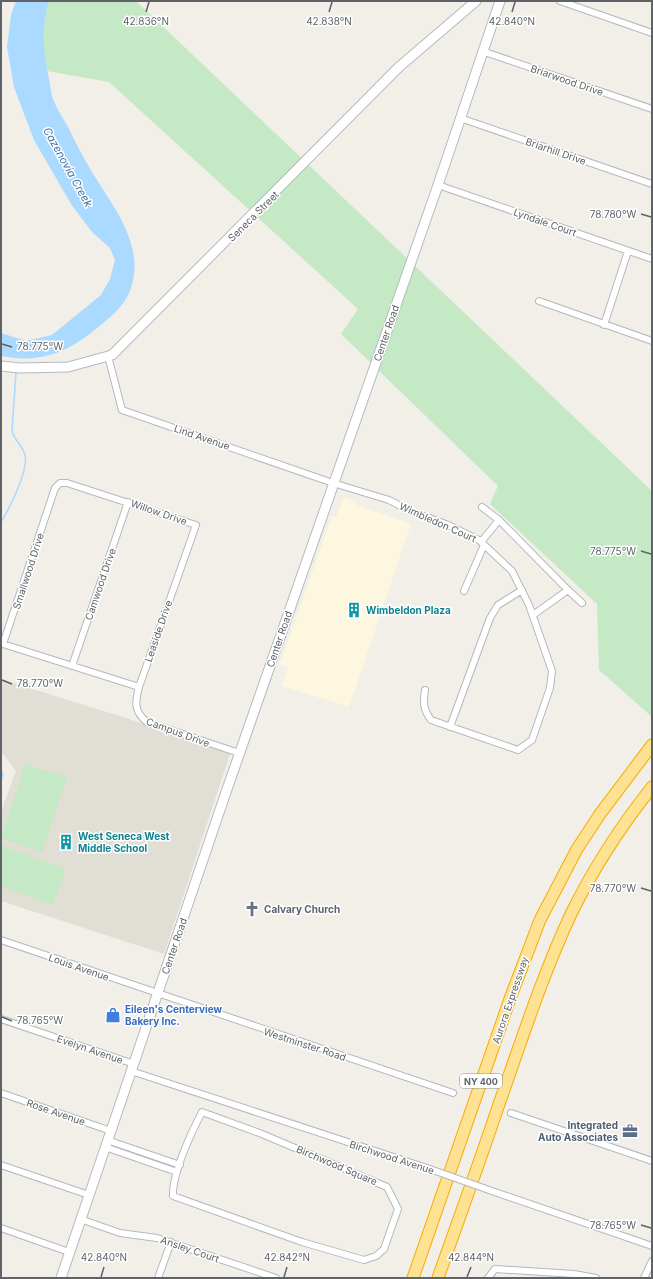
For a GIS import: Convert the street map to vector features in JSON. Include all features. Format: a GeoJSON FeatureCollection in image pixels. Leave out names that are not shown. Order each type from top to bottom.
{"type":"FeatureCollection","features":[{"type":"Feature","properties":{"kind":"highway","name":"Aurora Expressway"},"geometry":{"type":"LineString","coordinates":[[412,1278],[511,996],[540,920],[577,849],[625,779],[652,745]]}},
{"type":"Feature","properties":{"kind":"highway","name":"NY 400"},"geometry":{"type":"LineString","coordinates":[[438,1278],[523,1035],[555,951],[572,913],[592,876],[613,841],[652,787]]}},
{"type":"Feature","properties":{"kind":"main road","name":"Seneca Street"},"geometry":{"type":"LineString","coordinates":[[1,366],[20,368],[68,367],[112,355],[323,145],[399,67],[476,1]]}},
{"type":"Feature","properties":{"kind":"main road","name":"Center Road"},"geometry":{"type":"LineString","coordinates":[[61,1278],[239,753],[438,185],[500,1]]}},
{"type":"Feature","properties":{"kind":"street"},"geometry":{"type":"LineString","coordinates":[[560,1],[652,33]]}},
{"type":"Feature","properties":{"kind":"street","name":"Briarwood Drive"},"geometry":{"type":"LineString","coordinates":[[482,51],[652,109]]}},
{"type":"Feature","properties":{"kind":"street","name":"Briarhill Drive"},"geometry":{"type":"LineString","coordinates":[[460,118],[652,184]]}},
{"type":"Feature","properties":{"kind":"street","name":"Lyndale Court"},"geometry":{"type":"LineString","coordinates":[[438,185],[652,259]]}},
{"type":"Feature","properties":{"kind":"street"},"geometry":{"type":"LineString","coordinates":[[604,325],[628,251]]}},
{"type":"Feature","properties":{"kind":"street"},"geometry":{"type":"LineString","coordinates":[[539,301],[652,341]]}},
{"type":"Feature","properties":{"kind":"street","name":"Lind Avenue"},"geometry":{"type":"LineString","coordinates":[[108,356],[122,410],[333,483]]}},
{"type":"Feature","properties":{"kind":"street","name":"Smallwood Drive"},"geometry":{"type":"LineString","coordinates":[[72,484],[64,482],[55,488],[3,644],[72,666]]}},
{"type":"Feature","properties":{"kind":"street","name":"Wimbledon Court"},"geometry":{"type":"LineString","coordinates":[[333,483],[389,500],[412,512],[446,524],[483,544],[512,571],[522,590],[533,615],[552,671],[550,688],[532,740],[518,750],[431,720],[423,703],[426,690]]}},
{"type":"Feature","properties":{"kind":"street","name":"Willow Drive"},"geometry":{"type":"LineString","coordinates":[[72,484],[196,525],[178,575]]}},
{"type":"Feature","properties":{"kind":"street","name":"Camwood Drive"},"geometry":{"type":"LineString","coordinates":[[72,666],[128,502]]}},
{"type":"Feature","properties":{"kind":"street"},"geometry":{"type":"LineString","coordinates":[[482,507],[499,520],[582,603]]}},
{"type":"Feature","properties":{"kind":"street"},"geometry":{"type":"LineString","coordinates":[[464,591],[483,544],[499,520]]}},
{"type":"Feature","properties":{"kind":"street","name":"Leaside Drive"},"geometry":{"type":"LineString","coordinates":[[139,687],[178,575]]}},
{"type":"Feature","properties":{"kind":"street"},"geometry":{"type":"LineString","coordinates":[[450,727],[490,618],[498,605],[522,590]]}},
{"type":"Feature","properties":{"kind":"street"},"geometry":{"type":"LineString","coordinates":[[533,615],[568,590]]}},
{"type":"Feature","properties":{"kind":"street"},"geometry":{"type":"LineString","coordinates":[[72,666],[139,687]]}},
{"type":"Feature","properties":{"kind":"street","name":"Campus Drive"},"geometry":{"type":"LineString","coordinates":[[139,687],[136,698],[136,709],[138,714],[147,722],[239,753]]}},
{"type":"Feature","properties":{"kind":"street","name":"Louis Avenue"},"geometry":{"type":"LineString","coordinates":[[1,940],[158,994]]}},
{"type":"Feature","properties":{"kind":"street","name":"Westminster Road"},"geometry":{"type":"LineString","coordinates":[[158,994],[453,1093]]}},
{"type":"Feature","properties":{"kind":"street","name":"Evelyn Avenue"},"geometry":{"type":"LineString","coordinates":[[1,1019],[133,1067]]}},
{"type":"Feature","properties":{"kind":"street","name":"Birchwood Avenue"},"geometry":{"type":"LineString","coordinates":[[133,1067],[652,1246]]}},
{"type":"Feature","properties":{"kind":"street","name":"Rose Avenue"},"geometry":{"type":"LineString","coordinates":[[1,1093],[111,1131]]}},
{"type":"Feature","properties":{"kind":"street","name":"Birchwood Square"},"geometry":{"type":"LineString","coordinates":[[202,1112],[262,1134],[387,1187],[398,1209],[384,1249],[376,1256],[364,1260],[302,1242],[173,1196],[173,1187],[178,1168],[202,1112]]}},
{"type":"Feature","properties":{"kind":"street"},"geometry":{"type":"LineString","coordinates":[[510,1113],[652,1161]]}},
{"type":"Feature","properties":{"kind":"street"},"geometry":{"type":"LineString","coordinates":[[106,1143],[178,1168]]}},
{"type":"Feature","properties":{"kind":"street"},"geometry":{"type":"LineString","coordinates":[[1,1165],[89,1195]]}},
{"type":"Feature","properties":{"kind":"street","name":"Ansley Court"},"geometry":{"type":"LineString","coordinates":[[80,1219],[120,1233],[157,1238],[171,1242],[276,1278]]}},
{"type":"Feature","properties":{"kind":"street"},"geometry":{"type":"LineString","coordinates":[[1,1228],[69,1252]]}},
{"type":"Feature","properties":{"kind":"street"},"geometry":{"type":"LineString","coordinates":[[158,1278],[171,1242]]}},
{"type":"Feature","properties":{"kind":"street"},"geometry":{"type":"LineString","coordinates":[[644,1278],[652,1261]]}},
{"type":"Feature","properties":{"kind":"street"},"geometry":{"type":"LineString","coordinates":[[488,1278],[495,1269],[574,1274],[596,1278]]}},
{"type":"Feature","properties":{"kind":"shaded area"},"geometry":{"type":"Polygon","coordinates":[[[344,497],[357,502],[356,505],[411,524],[349,707],[282,686],[288,667],[280,664],[332,516],[336,517],[344,497]]]}},
{"type":"Feature","properties":{"kind":"shaded area"},"geometry":{"type":"Polygon","coordinates":[[[1,679],[231,751],[164,954],[1,901],[1,811],[16,771],[1,751],[1,679]]]}},
{"type":"Feature","properties":{"kind":"green space"},"geometry":{"type":"Polygon","coordinates":[[[49,1],[136,1],[652,491],[652,717],[599,670],[597,604],[490,504],[498,486],[341,334],[358,309],[109,82],[47,71],[44,53],[44,36],[45,19],[49,1]]]}},
{"type":"Feature","properties":{"kind":"green space"},"geometry":{"type":"Polygon","coordinates":[[[25,764],[67,777],[42,852],[1,838],[25,764]]]}},
{"type":"Feature","properties":{"kind":"green space"},"geometry":{"type":"Polygon","coordinates":[[[1,845],[66,869],[53,905],[1,886],[1,845]]]}},
{"type":"Feature","properties":{"kind":"water","name":"Cazenovia Creek"},"geometry":{"type":"Polygon","coordinates":[[[16,1],[49,1],[46,11],[44,40],[45,59],[53,99],[86,161],[125,227],[134,256],[134,272],[131,288],[124,302],[119,308],[80,341],[60,352],[38,358],[14,358],[1,356],[1,333],[26,341],[52,335],[101,295],[110,279],[115,260],[110,248],[92,232],[71,204],[34,140],[14,87],[7,47],[11,15],[16,1]]]}},
{"type":"Feature","properties":{"kind":"waterway"},"geometry":{"type":"LineString","coordinates":[[1,522],[18,489],[25,462],[24,452],[12,431],[16,372]]}},
{"type":"Feature","properties":{"kind":"waterway"},"geometry":{"type":"LineString","coordinates":[[1,770],[3,774],[1,781]]}},
{"type":"Feature","properties":{"kind":"place","name":"Wimbeldon Plaza"},"geometry":{"type":"Point","coordinates":[354,610]}},
{"type":"Feature","properties":{"kind":"place","name":"West Seneca West Middle School"},"geometry":{"type":"Point","coordinates":[66,842]}},
{"type":"Feature","properties":{"kind":"place","name":"Calvary Church"},"geometry":{"type":"Point","coordinates":[252,909]}},
{"type":"Feature","properties":{"kind":"place","name":"Eileen's Centerview Bakery Inc."},"geometry":{"type":"Point","coordinates":[113,1015]}},
{"type":"Feature","properties":{"kind":"place","name":"Integrated Auto Associates"},"geometry":{"type":"Point","coordinates":[630,1131]}}]}
